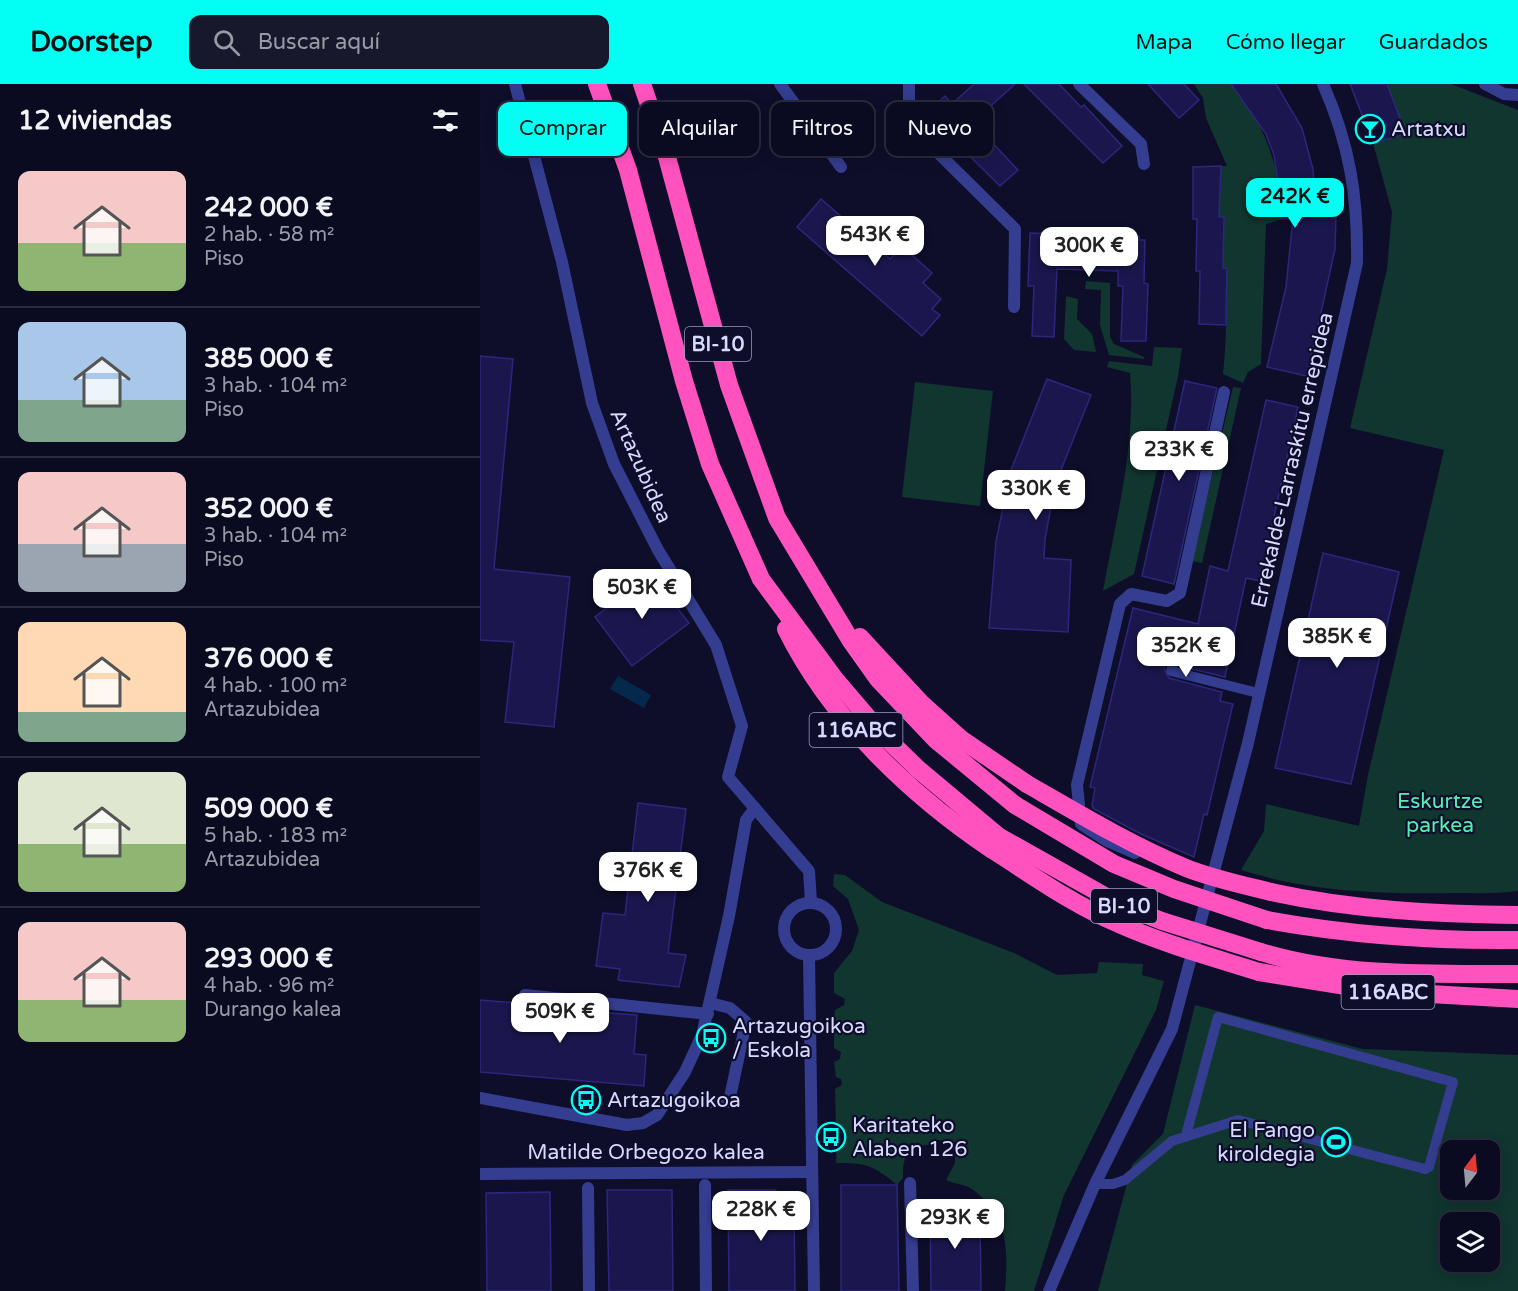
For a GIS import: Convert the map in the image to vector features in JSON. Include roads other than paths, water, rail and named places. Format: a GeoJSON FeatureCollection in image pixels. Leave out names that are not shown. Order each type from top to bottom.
{"type":"FeatureCollection","features":[{"type":"Feature","properties":{"kind":"highway","name":"BI-10"},"geometry":{"type":"LineString","coordinates":[[597,84],[628,170],[684,381],[710,464],[761,579],[835,679],[881,732],[918,769],[995,842],[1119,904],[1161,921],[1261,952],[1335,966],[1401,972],[1518,974]]}},
{"type":"Feature","properties":{"kind":"highway","name":"BI-10"},"geometry":{"type":"LineString","coordinates":[[642,84],[667,157],[729,385],[777,518],[851,641],[900,704],[973,773],[1016,805],[1114,864],[1174,890],[1267,920],[1360,935],[1420,939],[1518,940]]}},
{"type":"Feature","properties":{"kind":"highway"},"geometry":{"type":"LineString","coordinates":[[821,593],[922,704],[961,739],[1027,784],[1114,834],[1187,868],[1222,880],[1318,903],[1420,914],[1518,915]]}},
{"type":"Feature","properties":{"kind":"highway","name":"116ABC"},"geometry":{"type":"LineString","coordinates":[[995,842],[1069,898],[1117,923],[1165,943],[1259,972],[1377,991],[1518,999]]}},
{"type":"Feature","properties":{"kind":"street","name":"Artazubidea"},"geometry":{"type":"LineString","coordinates":[[515,84],[562,262],[595,413],[614,464],[658,550],[716,645],[742,726],[728,777],[755,808]]}},
{"type":"Feature","properties":{"kind":"street"},"geometry":{"type":"LineString","coordinates":[[780,84],[841,166]]}},
{"type":"Feature","properties":{"kind":"street"},"geometry":{"type":"LineString","coordinates":[[909,84],[909,105],[919,134],[1015,229],[1014,307]]}},
{"type":"Feature","properties":{"kind":"street"},"geometry":{"type":"LineString","coordinates":[[1079,84],[1141,144],[1144,164]]}},
{"type":"Feature","properties":{"kind":"street","name":"Errekalde-Larraskitu errepidea"},"geometry":{"type":"LineString","coordinates":[[1049,1291],[1095,1184],[1172,1029],[1248,743],[1358,263],[1357,201],[1349,156],[1338,118],[1323,84]]}},
{"type":"Feature","properties":{"kind":"street"},"geometry":{"type":"LineString","coordinates":[[1485,84],[1504,94],[1518,95]]}},
{"type":"Feature","properties":{"kind":"street"},"geometry":{"type":"LineString","coordinates":[[1210,879],[1107,841],[1081,824],[1077,785],[1120,604],[1131,594],[1167,601],[1180,593],[1224,393]]}},
{"type":"Feature","properties":{"kind":"street"},"geometry":{"type":"LineString","coordinates":[[480,1098],[627,1125],[643,1123],[657,1115],[667,1102],[693,1054],[709,1009],[746,820],[755,808],[810,871],[811,902]]}},
{"type":"Feature","properties":{"kind":"street"},"geometry":{"type":"LineString","coordinates":[[811,902],[823,905],[832,913],[837,924],[836,937],[830,947],[823,953],[809,956],[793,949],[786,941],[783,930],[785,920],[791,911],[800,904],[811,902]]}},
{"type":"Feature","properties":{"kind":"street"},"geometry":{"type":"LineString","coordinates":[[809,956],[814,1291]]}},
{"type":"Feature","properties":{"kind":"street"},"geometry":{"type":"LineString","coordinates":[[525,995],[709,1009],[730,1008],[746,1022],[729,1102],[667,1102]]}},
{"type":"Feature","properties":{"kind":"street","name":"Matilde Orbegozo kalea"},"geometry":{"type":"LineString","coordinates":[[480,1174],[812,1172]]}},
{"type":"Feature","properties":{"kind":"street"},"geometry":{"type":"LineString","coordinates":[[910,1183],[913,1291]]}},
{"type":"Feature","properties":{"kind":"street","name":"Matilde Orbegozo kalea"},"geometry":{"type":"LineString","coordinates":[[705,1185],[706,1291]]}},
{"type":"Feature","properties":{"kind":"street","name":"Matilde Orbegozo kalea"},"geometry":{"type":"LineString","coordinates":[[588,1188],[589,1291]]}},
{"type":"Feature","properties":{"kind":"lane"},"geometry":{"type":"LineString","coordinates":[[1180,638],[1171,671],[1258,693]]}},
{"type":"Feature","properties":{"kind":"lane"},"geometry":{"type":"LineString","coordinates":[[1095,1184],[1113,1184],[1125,1180],[1172,1141],[1238,1120],[1425,1169],[1429,1167],[1453,1082],[1218,1017],[1186,1135]]}},
{"type":"Feature","properties":{"kind":"water"},"geometry":{"type":"Polygon","coordinates":[[[618,676],[651,695],[644,708],[610,689],[618,676]]]}},
{"type":"Feature","properties":{"kind":"place","name":"Artatxu"},"geometry":{"type":"Point","coordinates":[1370,129]}},
{"type":"Feature","properties":{"kind":"place","name":"Artazugoikoa / Eskola"},"geometry":{"type":"Point","coordinates":[711,1038]}},
{"type":"Feature","properties":{"kind":"place","name":"Artazugoikoa"},"geometry":{"type":"Point","coordinates":[586,1100]}},
{"type":"Feature","properties":{"kind":"place","name":"Karitateko Alaben 126"},"geometry":{"type":"Point","coordinates":[831,1137]}},
{"type":"Feature","properties":{"kind":"place","name":"El Fango kiroldegia"},"geometry":{"type":"Point","coordinates":[1336,1142]}},
{"type":"Feature","properties":{"kind":"park label","name":"Eskurtze parkea"},"geometry":{"type":"Point","coordinates":[1440,813]}}]}
